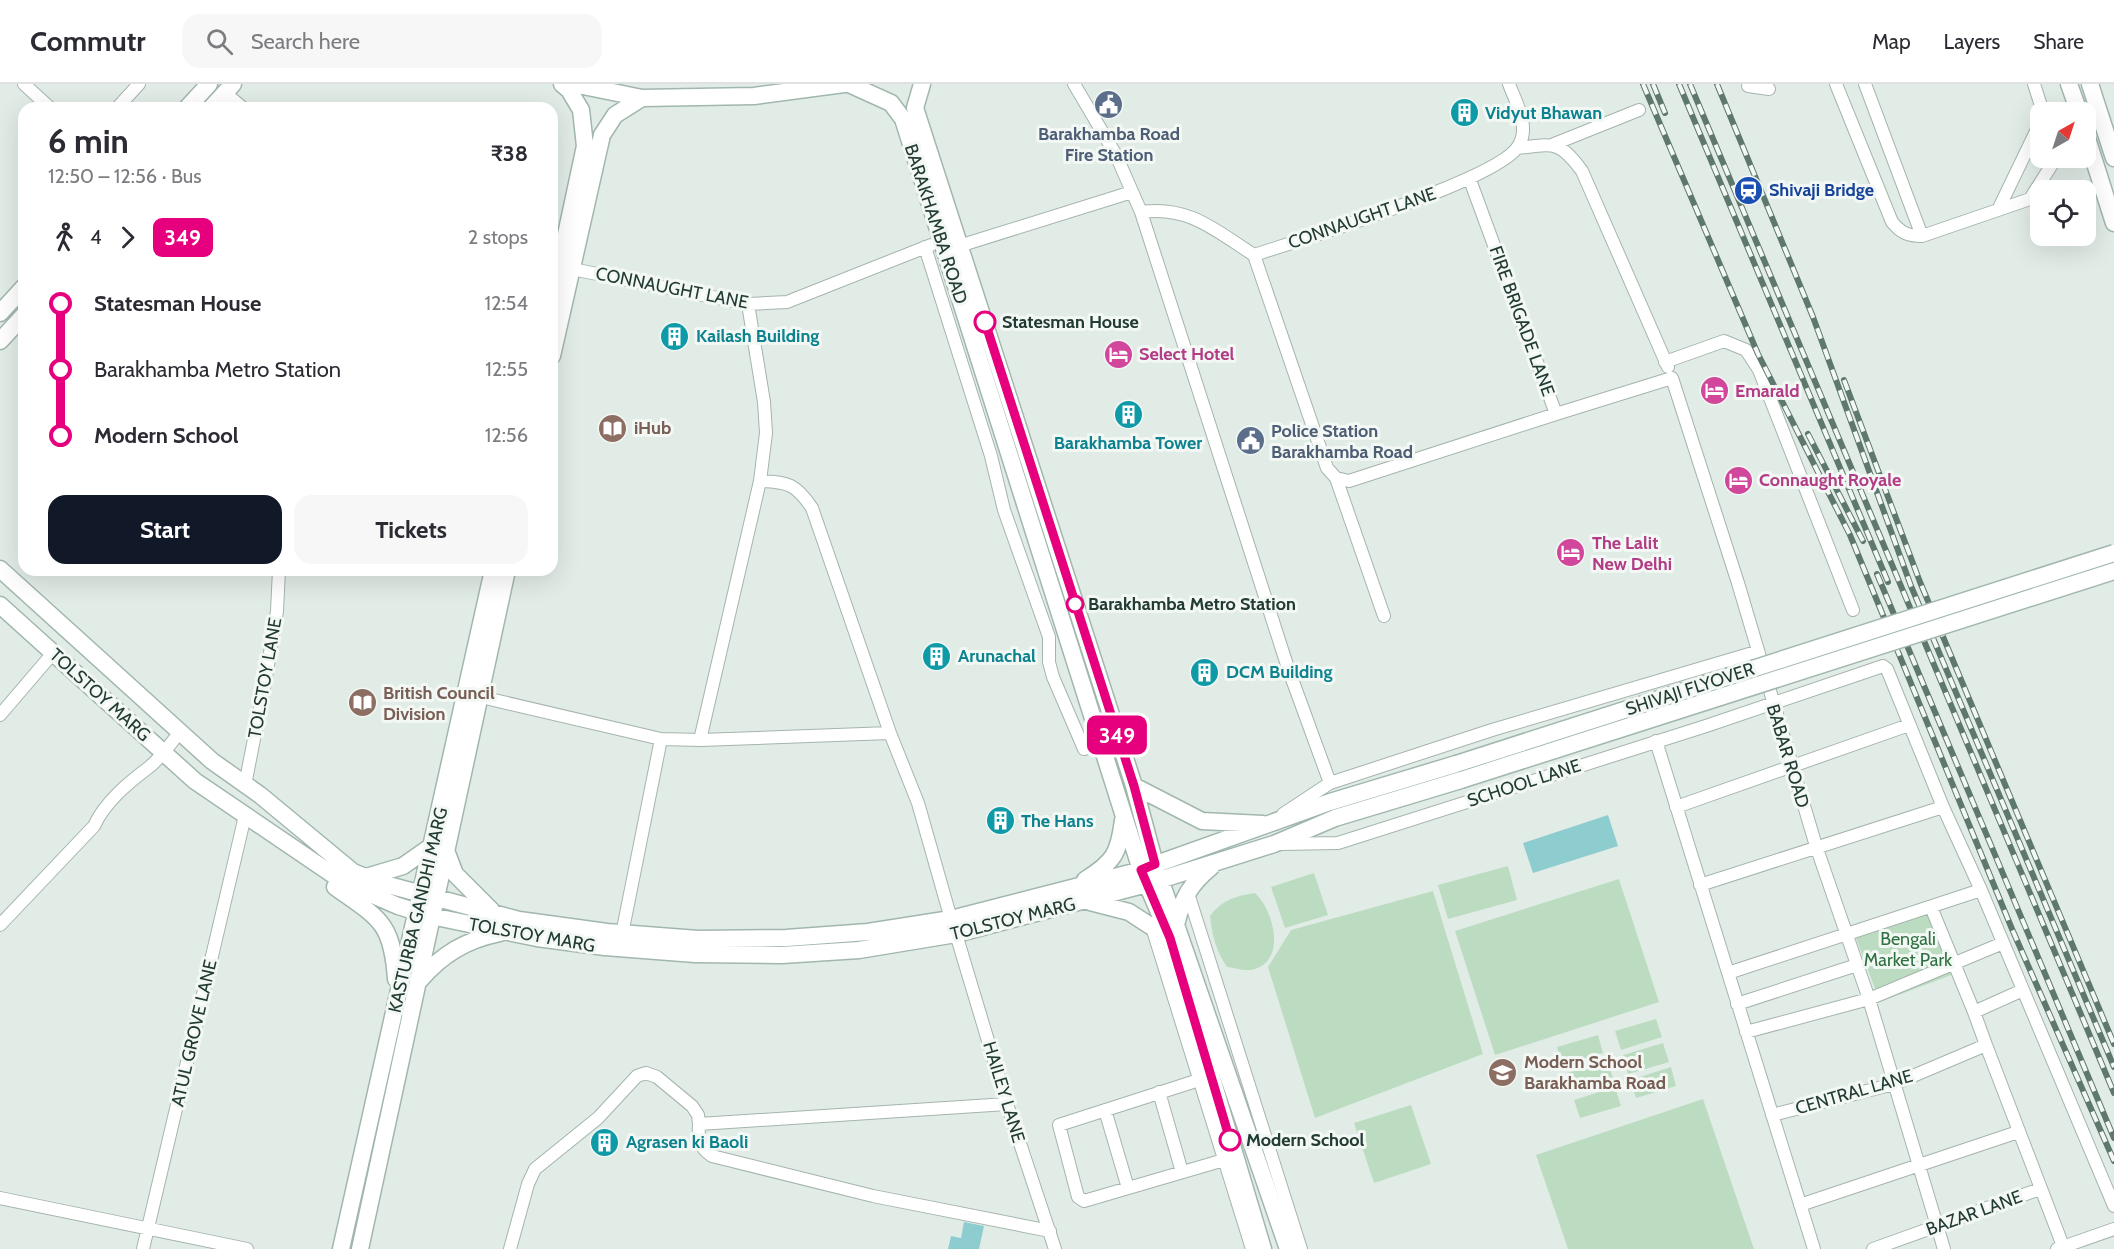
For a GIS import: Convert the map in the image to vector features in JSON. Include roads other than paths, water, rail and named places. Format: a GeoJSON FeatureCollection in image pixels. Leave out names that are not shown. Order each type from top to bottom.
{"type":"FeatureCollection","features":[{"type":"Feature","properties":{"kind":"main road"},"geometry":{"type":"LineString","coordinates":[[192,102],[209,84]]}},
{"type":"Feature","properties":{"kind":"main road"},"geometry":{"type":"LineString","coordinates":[[558,293],[560,272],[585,146],[580,110],[569,90],[562,84]]}},
{"type":"Feature","properties":{"kind":"main road"},"geometry":{"type":"LineString","coordinates":[[573,84],[642,98],[754,96],[844,84]]}},
{"type":"Feature","properties":{"kind":"main road","name":"BARAKHAMBA ROAD"},"geometry":{"type":"LineString","coordinates":[[849,84],[867,90],[891,104],[900,114],[1124,812],[1173,932],[1288,1249]]}},
{"type":"Feature","properties":{"kind":"main road","name":"BARAKHAMBA ROAD"},"geometry":{"type":"LineString","coordinates":[[907,84],[1134,786],[1151,874]]}},
{"type":"Feature","properties":{"kind":"main road"},"geometry":{"type":"LineString","coordinates":[[915,108],[922,84]]}},
{"type":"Feature","properties":{"kind":"main road"},"geometry":{"type":"LineString","coordinates":[[2069,84],[2075,102]]}},
{"type":"Feature","properties":{"kind":"main road"},"geometry":{"type":"LineString","coordinates":[[2090,84],[2114,158]]}},
{"type":"Feature","properties":{"kind":"main road"},"geometry":{"type":"LineString","coordinates":[[216,102],[229,88]]}},
{"type":"Feature","properties":{"kind":"main road"},"geometry":{"type":"LineString","coordinates":[[560,272],[602,135],[615,115],[642,98]]}},
{"type":"Feature","properties":{"kind":"main road"},"geometry":{"type":"LineString","coordinates":[[2096,167],[2114,223]]}},
{"type":"Feature","properties":{"kind":"main road"},"geometry":{"type":"LineString","coordinates":[[0,313],[18,294]]}},
{"type":"Feature","properties":{"kind":"main road"},"geometry":{"type":"LineString","coordinates":[[0,341],[18,322]]}},
{"type":"Feature","properties":{"kind":"main road","name":"SHIVAJI FLYOVER"},"geometry":{"type":"LineString","coordinates":[[1151,874],[1267,825],[1330,802],[1456,764],[2114,553]]}},
{"type":"Feature","properties":{"kind":"main road","name":"TOLSTOY MARG"},"geometry":{"type":"LineString","coordinates":[[0,569],[212,761],[245,785],[331,856],[353,872],[365,877],[519,920],[622,934],[698,939],[786,938],[953,926]]}},
{"type":"Feature","properties":{"kind":"main road","name":"SHIVAJI FLYOVER"},"geometry":{"type":"LineString","coordinates":[[1151,874],[1218,860],[1274,844],[1335,818],[1461,780],[2114,571]]}},
{"type":"Feature","properties":{"kind":"main road","name":"KASTURBA GANDHI MARG"},"geometry":{"type":"LineString","coordinates":[[341,1249],[398,994],[430,895],[492,576]]}},
{"type":"Feature","properties":{"kind":"main road","name":"KASTURBA GANDHI MARG"},"geometry":{"type":"LineString","coordinates":[[440,849],[481,697],[506,576]]}},
{"type":"Feature","properties":{"kind":"main road","name":"TOLSTOY MARG"},"geometry":{"type":"LineString","coordinates":[[0,605],[195,781],[345,883],[424,914],[507,932],[605,947],[695,954],[782,955],[860,950],[1151,874]]}},
{"type":"Feature","properties":{"kind":"main road"},"geometry":{"type":"LineString","coordinates":[[1134,786],[1204,822],[1267,825]]}},
{"type":"Feature","properties":{"kind":"main road"},"geometry":{"type":"LineString","coordinates":[[1124,812],[1120,843],[1115,856],[1080,894],[1173,932],[1187,890],[1218,860]]}},
{"type":"Feature","properties":{"kind":"main road"},"geometry":{"type":"LineString","coordinates":[[267,832],[293,857],[376,916],[388,932],[394,950],[398,994]]}},
{"type":"Feature","properties":{"kind":"main road"},"geometry":{"type":"LineString","coordinates":[[365,877],[404,866],[440,849],[455,874],[493,912]]}},
{"type":"Feature","properties":{"kind":"main road","name":"KASTURBA GANDHI MARG"},"geometry":{"type":"LineString","coordinates":[[360,1249],[417,984],[424,914]]}},
{"type":"Feature","properties":{"kind":"main road"},"geometry":{"type":"LineString","coordinates":[[417,984],[433,964],[456,948],[480,937],[507,932]]}},
{"type":"Feature","properties":{"kind":"main road","name":"BARAKHAMBA ROAD"},"geometry":{"type":"LineString","coordinates":[[1173,932],[1263,1249]]}},
{"type":"Feature","properties":{"kind":"street"},"geometry":{"type":"LineString","coordinates":[[24,84],[44,102]]}},
{"type":"Feature","properties":{"kind":"street"},"geometry":{"type":"LineString","coordinates":[[122,102],[139,84]]}},
{"type":"Feature","properties":{"kind":"street"},"geometry":{"type":"LineString","coordinates":[[1074,84],[1116,155],[1141,212],[1285,658],[1330,783]]}},
{"type":"Feature","properties":{"kind":"street"},"geometry":{"type":"LineString","coordinates":[[1509,84],[1523,122],[1523,136],[1518,148],[1554,144],[1639,110]]}},
{"type":"Feature","properties":{"kind":"street"},"geometry":{"type":"LineString","coordinates":[[1836,84],[1892,222],[1899,231],[1909,236],[1922,236],[2030,199],[2050,168]]}},
{"type":"Feature","properties":{"kind":"street"},"geometry":{"type":"LineString","coordinates":[[1865,84],[1922,236]]}},
{"type":"Feature","properties":{"kind":"street"},"geometry":{"type":"LineString","coordinates":[[2034,84],[2040,102]]}},
{"type":"Feature","properties":{"kind":"street"},"geometry":{"type":"LineString","coordinates":[[1748,86],[1769,90]]}},
{"type":"Feature","properties":{"kind":"street"},"geometry":{"type":"LineString","coordinates":[[229,88],[239,102]]}},
{"type":"Feature","properties":{"kind":"street","name":"BABAR ROAD"},"geometry":{"type":"LineString","coordinates":[[1554,144],[1569,153],[1582,171],[1672,378],[1738,583],[1756,652],[1816,846],[1869,999],[1944,1249]]}},
{"type":"Feature","properties":{"kind":"street"},"geometry":{"type":"LineString","coordinates":[[1998,210],[2030,144]]}},
{"type":"Feature","properties":{"kind":"street","name":"CONNAUGHT LANE"},"geometry":{"type":"LineString","coordinates":[[1254,255],[1470,180],[1500,163],[1518,148]]}},
{"type":"Feature","properties":{"kind":"street","name":"FIRE BRIGADE LANE"},"geometry":{"type":"LineString","coordinates":[[1336,478],[1349,481],[1556,414],[1470,180]]}},
{"type":"Feature","properties":{"kind":"street"},"geometry":{"type":"LineString","coordinates":[[959,246],[1132,192]]}},
{"type":"Feature","properties":{"kind":"street"},"geometry":{"type":"LineString","coordinates":[[1141,212],[1162,209],[1177,211],[1195,219],[1254,255],[1327,468],[1336,478],[1384,616]]}},
{"type":"Feature","properties":{"kind":"street","name":"CONNAUGHT LANE"},"geometry":{"type":"LineString","coordinates":[[560,272],[748,304],[787,302],[941,241]]}},
{"type":"Feature","properties":{"kind":"street"},"geometry":{"type":"LineString","coordinates":[[925,247],[991,456],[1004,510],[1049,638],[1049,662],[1053,677],[1084,749],[1103,744]]}},
{"type":"Feature","properties":{"kind":"street"},"geometry":{"type":"LineString","coordinates":[[700,740],[760,480],[766,433],[764,402],[748,304]]}},
{"type":"Feature","properties":{"kind":"street"},"geometry":{"type":"LineString","coordinates":[[1665,362],[1724,341],[1746,351],[1759,370],[1853,610]]}},
{"type":"Feature","properties":{"kind":"street"},"geometry":{"type":"LineString","coordinates":[[1556,414],[1672,378]]}},
{"type":"Feature","properties":{"kind":"street"},"geometry":{"type":"LineString","coordinates":[[974,406],[993,399]]}},
{"type":"Feature","properties":{"kind":"street","name":"HAILEY LANE"},"geometry":{"type":"LineString","coordinates":[[760,480],[785,482],[802,492],[812,508],[890,733],[918,802],[1007,1104],[1055,1249]]}},
{"type":"Feature","properties":{"kind":"street","name":"TOLSTOY LANE"},"geometry":{"type":"LineString","coordinates":[[245,785],[271,649],[278,576]]}},
{"type":"Feature","properties":{"kind":"street"},"geometry":{"type":"LineString","coordinates":[[1267,825],[1330,783],[1492,730],[1756,652]]}},
{"type":"Feature","properties":{"kind":"street"},"geometry":{"type":"LineString","coordinates":[[0,715],[53,653]]}},
{"type":"Feature","properties":{"kind":"street","name":"SCHOOL LANE"},"geometry":{"type":"LineString","coordinates":[[1274,844],[1338,843],[1883,666],[1887,669],[1909,725]]}},
{"type":"Feature","properties":{"kind":"street"},"geometry":{"type":"LineString","coordinates":[[481,697],[661,740],[890,733]]}},
{"type":"Feature","properties":{"kind":"street"},"geometry":{"type":"LineString","coordinates":[[1676,807],[1909,725],[2114,1206]]}},
{"type":"Feature","properties":{"kind":"street"},"geometry":{"type":"LineString","coordinates":[[0,925],[94,826],[99,815],[137,774],[149,768],[180,732]]}},
{"type":"Feature","properties":{"kind":"street"},"geometry":{"type":"LineString","coordinates":[[622,934],[661,740]]}},
{"type":"Feature","properties":{"kind":"street"},"geometry":{"type":"LineString","coordinates":[[1656,741],[1814,1249]]}},
{"type":"Feature","properties":{"kind":"street"},"geometry":{"type":"LineString","coordinates":[[1700,885],[1943,807]]}},
{"type":"Feature","properties":{"kind":"street","name":"ATUL GROVE LANE"},"geometry":{"type":"LineString","coordinates":[[143,1249],[245,816]]}},
{"type":"Feature","properties":{"kind":"street"},"geometry":{"type":"LineString","coordinates":[[1187,890],[1301,1249]]}},
{"type":"Feature","properties":{"kind":"street"},"geometry":{"type":"LineString","coordinates":[[1728,974],[1981,890]]}},
{"type":"Feature","properties":{"kind":"street"},"geometry":{"type":"LineString","coordinates":[[1931,907],[1953,966],[1974,1012],[2060,1248],[2114,1229]]}},
{"type":"Feature","properties":{"kind":"street"},"geometry":{"type":"LineString","coordinates":[[1151,924],[1251,1249]]}},
{"type":"Feature","properties":{"kind":"street"},"geometry":{"type":"LineString","coordinates":[[1746,1032],[1869,999],[1953,966],[2003,943]]}},
{"type":"Feature","properties":{"kind":"street"},"geometry":{"type":"LineString","coordinates":[[1737,1004],[1857,964]]}},
{"type":"Feature","properties":{"kind":"street"},"geometry":{"type":"LineString","coordinates":[[1974,1012],[2023,990]]}},
{"type":"Feature","properties":{"kind":"street","name":"CENTRAL LANE"},"geometry":{"type":"LineString","coordinates":[[1772,1115],[1894,1084],[1986,1046]]}},
{"type":"Feature","properties":{"kind":"street"},"geometry":{"type":"LineString","coordinates":[[510,1249],[528,1184],[535,1169],[598,1118],[637,1076],[646,1073],[657,1077],[692,1106],[698,1115],[698,1136],[701,1148],[712,1156],[873,1196],[1050,1232]]}},
{"type":"Feature","properties":{"kind":"street"},"geometry":{"type":"LineString","coordinates":[[1199,1080],[1062,1123],[1058,1127],[1078,1197],[1084,1201],[1224,1160]]}},
{"type":"Feature","properties":{"kind":"street"},"geometry":{"type":"LineString","coordinates":[[1159,1092],[1182,1172]]}},
{"type":"Feature","properties":{"kind":"street"},"geometry":{"type":"LineString","coordinates":[[699,1124],[1007,1104]]}},
{"type":"Feature","properties":{"kind":"street"},"geometry":{"type":"LineString","coordinates":[[1105,1110],[1128,1188]]}},
{"type":"Feature","properties":{"kind":"street"},"geometry":{"type":"LineString","coordinates":[[1800,1205],[2018,1132]]}},
{"type":"Feature","properties":{"kind":"street","name":"BAZAR LANE"},"geometry":{"type":"LineString","coordinates":[[1873,1249],[2040,1189]]}},
{"type":"Feature","properties":{"kind":"street"},"geometry":{"type":"LineString","coordinates":[[0,1198],[247,1249]]}},
{"type":"Feature","properties":{"kind":"water"},"geometry":{"type":"Polygon","coordinates":[[[1608,815],[1618,846],[1533,873],[1523,843],[1608,815]]]}},
{"type":"Feature","properties":{"kind":"water"},"geometry":{"type":"Polygon","coordinates":[[[964,1222],[984,1226],[979,1249],[948,1249],[951,1236],[961,1238],[964,1222]]]}},
{"type":"Feature","properties":{"kind":"railway"},"geometry":{"type":"LineString","coordinates":[[1643,84],[1758,354],[1850,535],[2012,929],[2114,1161]]}},
{"type":"Feature","properties":{"kind":"railway"},"geometry":{"type":"LineString","coordinates":[[1653,84],[1665,113]]}},
{"type":"Feature","properties":{"kind":"railway"},"geometry":{"type":"LineString","coordinates":[[1679,84],[1888,582]]}},
{"type":"Feature","properties":{"kind":"railway"},"geometry":{"type":"LineString","coordinates":[[1690,84],[2114,1093]]}},
{"type":"Feature","properties":{"kind":"railway"},"geometry":{"type":"LineString","coordinates":[[1717,84],[1813,317],[1911,586],[2114,1067]]}},
{"type":"Feature","properties":{"kind":"railway"},"geometry":{"type":"LineString","coordinates":[[1844,380],[1920,582],[2114,1044]]}},
{"type":"Feature","properties":{"kind":"railway"},"geometry":{"type":"LineString","coordinates":[[1808,434],[1863,541]]}},
{"type":"Feature","properties":{"kind":"railway"},"geometry":{"type":"LineString","coordinates":[[1877,574],[2114,1138]]}},
{"type":"Feature","properties":{"kind":"place","name":"Barakhamba Road Fire Station"},"geometry":{"type":"Point","coordinates":[1109,105]}},
{"type":"Feature","properties":{"kind":"place","name":"Vidyut Bhawan"},"geometry":{"type":"Point","coordinates":[1464,113]}},
{"type":"Feature","properties":{"kind":"place","name":"Shivaji Bridge"},"geometry":{"type":"Point","coordinates":[1748,190]}},
{"type":"Feature","properties":{"kind":"place","name":"Statesman House"},"geometry":{"type":"Point","coordinates":[985,322]}},
{"type":"Feature","properties":{"kind":"place","name":"Kailash Building"},"geometry":{"type":"Point","coordinates":[675,336]}},
{"type":"Feature","properties":{"kind":"place","name":"Select Hotel"},"geometry":{"type":"Point","coordinates":[1118,354]}},
{"type":"Feature","properties":{"kind":"place","name":"Emarald"},"geometry":{"type":"Point","coordinates":[1714,391]}},
{"type":"Feature","properties":{"kind":"place","name":"Barakhamba Tower"},"geometry":{"type":"Point","coordinates":[1128,414]}},
{"type":"Feature","properties":{"kind":"place","name":"iHub"},"geometry":{"type":"Point","coordinates":[613,428]}},
{"type":"Feature","properties":{"kind":"place","name":"Police Station Barakhamba Road"},"geometry":{"type":"Point","coordinates":[1250,441]}},
{"type":"Feature","properties":{"kind":"place","name":"Connaught Royale"},"geometry":{"type":"Point","coordinates":[1738,480]}},
{"type":"Feature","properties":{"kind":"place","name":"The Lalit New Delhi"},"geometry":{"type":"Point","coordinates":[1571,553]}},
{"type":"Feature","properties":{"kind":"place","name":"Barakhamba Metro Station"},"geometry":{"type":"Point","coordinates":[1075,604]}},
{"type":"Feature","properties":{"kind":"place","name":"Arunachal"},"geometry":{"type":"Point","coordinates":[937,656]}},
{"type":"Feature","properties":{"kind":"place","name":"DCM Building"},"geometry":{"type":"Point","coordinates":[1205,672]}},
{"type":"Feature","properties":{"kind":"place","name":"British Council Division"},"geometry":{"type":"Point","coordinates":[362,703]}},
{"type":"Feature","properties":{"kind":"place","name":"The Hans"},"geometry":{"type":"Point","coordinates":[1000,821]}},
{"type":"Feature","properties":{"kind":"place","name":"Modern School Barakhamba Road"},"geometry":{"type":"Point","coordinates":[1503,1072]}},
{"type":"Feature","properties":{"kind":"place","name":"Modern School"},"geometry":{"type":"Point","coordinates":[1230,1140]}},
{"type":"Feature","properties":{"kind":"place","name":"Agrasen ki Baoli"},"geometry":{"type":"Point","coordinates":[605,1142]}},
{"type":"Feature","properties":{"kind":"park label","name":"Bengali Market Park"},"geometry":{"type":"Point","coordinates":[1908,949]}}]}
